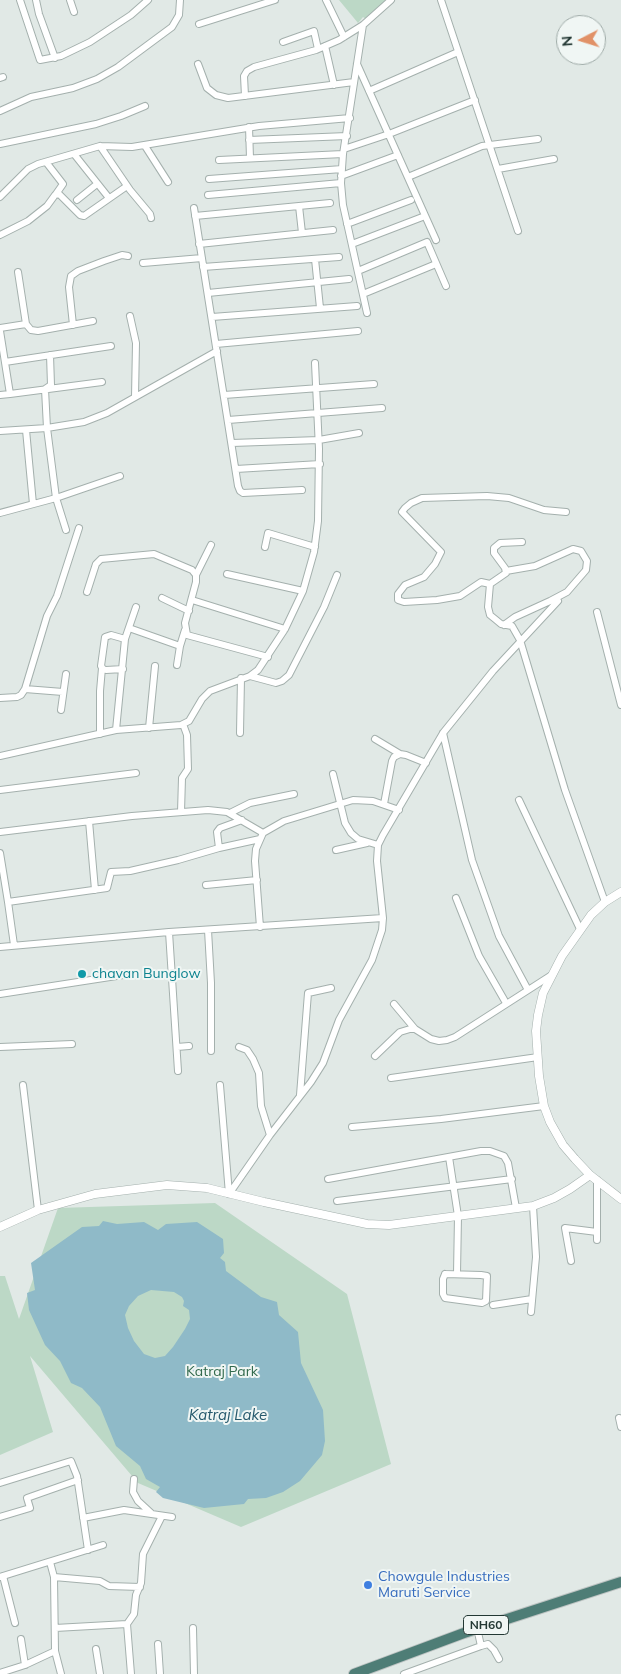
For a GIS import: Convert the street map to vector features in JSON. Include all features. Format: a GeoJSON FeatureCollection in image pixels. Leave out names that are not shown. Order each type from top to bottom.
{"type":"FeatureCollection","features":[{"type":"Feature","properties":{"kind":"highway","name":"NH60"},"geometry":{"type":"LineString","coordinates":[[354,1674],[370,1671],[477,1628],[621,1582]]}},
{"type":"Feature","properties":{"kind":"street"},"geometry":{"type":"LineString","coordinates":[[20,0],[40,60],[55,58],[90,42],[131,15],[148,0]]}},
{"type":"Feature","properties":{"kind":"street"},"geometry":{"type":"LineString","coordinates":[[36,0],[39,14],[55,58]]}},
{"type":"Feature","properties":{"kind":"street"},"geometry":{"type":"LineString","coordinates":[[70,0],[74,12]]}},
{"type":"Feature","properties":{"kind":"street"},"geometry":{"type":"LineString","coordinates":[[0,111],[31,97],[73,88],[97,79],[118,67],[172,27],[179,15],[180,0]]}},
{"type":"Feature","properties":{"kind":"street"},"geometry":{"type":"LineString","coordinates":[[199,24],[274,0]]}},
{"type":"Feature","properties":{"kind":"street"},"geometry":{"type":"LineString","coordinates":[[326,0],[344,37]]}},
{"type":"Feature","properties":{"kind":"street"},"geometry":{"type":"LineString","coordinates":[[245,96],[244,76],[247,71],[254,67],[322,48],[363,25],[391,0]]}},
{"type":"Feature","properties":{"kind":"street"},"geometry":{"type":"LineString","coordinates":[[441,0],[518,231]]}},
{"type":"Feature","properties":{"kind":"street"},"geometry":{"type":"LineString","coordinates":[[363,25],[341,180],[343,204],[367,313]]}},
{"type":"Feature","properties":{"kind":"street"},"geometry":{"type":"LineString","coordinates":[[283,42],[314,31],[322,48],[334,85]]}},
{"type":"Feature","properties":{"kind":"street"},"geometry":{"type":"LineString","coordinates":[[369,91],[458,52]]}},
{"type":"Feature","properties":{"kind":"street"},"geometry":{"type":"LineString","coordinates":[[198,64],[207,88],[216,95],[228,98],[354,82]]}},
{"type":"Feature","properties":{"kind":"street"},"geometry":{"type":"LineString","coordinates":[[357,64],[436,240]]}},
{"type":"Feature","properties":{"kind":"street"},"geometry":{"type":"LineString","coordinates":[[219,160],[344,151],[475,100]]}},
{"type":"Feature","properties":{"kind":"street"},"geometry":{"type":"LineString","coordinates":[[0,144],[96,124],[146,106]]}},
{"type":"Feature","properties":{"kind":"street"},"geometry":{"type":"LineString","coordinates":[[0,197],[28,170],[38,164],[100,146],[145,146],[249,127],[350,118]]}},
{"type":"Feature","properties":{"kind":"street"},"geometry":{"type":"LineString","coordinates":[[249,127],[250,158]]}},
{"type":"Feature","properties":{"kind":"street"},"geometry":{"type":"LineString","coordinates":[[249,140],[347,136]]}},
{"type":"Feature","properties":{"kind":"street"},"geometry":{"type":"LineString","coordinates":[[408,177],[482,146],[538,139]]}},
{"type":"Feature","properties":{"kind":"street"},"geometry":{"type":"LineString","coordinates":[[100,146],[151,218]]}},
{"type":"Feature","properties":{"kind":"street"},"geometry":{"type":"LineString","coordinates":[[145,146],[168,182]]}},
{"type":"Feature","properties":{"kind":"street"},"geometry":{"type":"LineString","coordinates":[[74,154],[108,198]]}},
{"type":"Feature","properties":{"kind":"street"},"geometry":{"type":"LineString","coordinates":[[208,195],[341,180],[398,155]]}},
{"type":"Feature","properties":{"kind":"street"},"geometry":{"type":"LineString","coordinates":[[498,170],[554,159]]}},
{"type":"Feature","properties":{"kind":"street"},"geometry":{"type":"LineString","coordinates":[[0,235],[28,222],[47,206],[63,184],[46,162]]}},
{"type":"Feature","properties":{"kind":"street"},"geometry":{"type":"LineString","coordinates":[[209,179],[342,168]]}},
{"type":"Feature","properties":{"kind":"street"},"geometry":{"type":"LineString","coordinates":[[77,200],[97,184]]}},
{"type":"Feature","properties":{"kind":"street"},"geometry":{"type":"LineString","coordinates":[[55,195],[59,194],[80,215],[84,216],[127,186]]}},
{"type":"Feature","properties":{"kind":"street"},"geometry":{"type":"LineString","coordinates":[[347,224],[411,200]]}},
{"type":"Feature","properties":{"kind":"street"},"geometry":{"type":"LineString","coordinates":[[302,490],[244,493],[240,491],[238,486],[194,212],[330,203]]}},
{"type":"Feature","properties":{"kind":"street"},"geometry":{"type":"LineString","coordinates":[[299,206],[302,233]]}},
{"type":"Feature","properties":{"kind":"street"},"geometry":{"type":"LineString","coordinates":[[352,244],[425,216]]}},
{"type":"Feature","properties":{"kind":"street"},"geometry":{"type":"LineString","coordinates":[[199,244],[333,230]]}},
{"type":"Feature","properties":{"kind":"street"},"geometry":{"type":"LineString","coordinates":[[358,271],[427,242],[446,286]]}},
{"type":"Feature","properties":{"kind":"street"},"geometry":{"type":"LineString","coordinates":[[73,325],[69,286],[70,276],[104,261],[128,256]]}},
{"type":"Feature","properties":{"kind":"street"},"geometry":{"type":"LineString","coordinates":[[203,267],[339,257]]}},
{"type":"Feature","properties":{"kind":"street"},"geometry":{"type":"LineString","coordinates":[[143,264],[202,258]]}},
{"type":"Feature","properties":{"kind":"street"},"geometry":{"type":"LineString","coordinates":[[315,259],[320,308]]}},
{"type":"Feature","properties":{"kind":"street"},"geometry":{"type":"LineString","coordinates":[[363,294],[436,264]]}},
{"type":"Feature","properties":{"kind":"street"},"geometry":{"type":"LineString","coordinates":[[18,272],[28,328],[34,331],[93,322]]}},
{"type":"Feature","properties":{"kind":"street"},"geometry":{"type":"LineString","coordinates":[[208,293],[349,278]]}},
{"type":"Feature","properties":{"kind":"street"},"geometry":{"type":"LineString","coordinates":[[212,318],[356,306]]}},
{"type":"Feature","properties":{"kind":"street"},"geometry":{"type":"LineString","coordinates":[[130,316],[136,343],[135,397]]}},
{"type":"Feature","properties":{"kind":"street"},"geometry":{"type":"LineString","coordinates":[[10,394],[0,329],[26,324]]}},
{"type":"Feature","properties":{"kind":"street"},"geometry":{"type":"LineString","coordinates":[[216,344],[358,331]]}},
{"type":"Feature","properties":{"kind":"street"},"geometry":{"type":"LineString","coordinates":[[5,362],[110,346]]}},
{"type":"Feature","properties":{"kind":"street"},"geometry":{"type":"LineString","coordinates":[[0,431],[48,428],[84,422],[107,413],[217,351]]}},
{"type":"Feature","properties":{"kind":"street"},"geometry":{"type":"LineString","coordinates":[[45,389],[51,385],[50,355]]}},
{"type":"Feature","properties":{"kind":"street"},"geometry":{"type":"LineString","coordinates":[[0,756],[116,730],[183,724],[189,721],[202,699],[210,691],[250,676],[258,670],[285,629],[303,591],[310,572],[315,546],[320,464],[315,363]]}},
{"type":"Feature","properties":{"kind":"street"},"geometry":{"type":"LineString","coordinates":[[0,395],[102,382]]}},
{"type":"Feature","properties":{"kind":"street"},"geometry":{"type":"LineString","coordinates":[[224,394],[374,384]]}},
{"type":"Feature","properties":{"kind":"street"},"geometry":{"type":"LineString","coordinates":[[45,389],[56,498],[66,530]]}},
{"type":"Feature","properties":{"kind":"street"},"geometry":{"type":"LineString","coordinates":[[228,420],[382,408]]}},
{"type":"Feature","properties":{"kind":"street"},"geometry":{"type":"LineString","coordinates":[[26,430],[33,504]]}},
{"type":"Feature","properties":{"kind":"street"},"geometry":{"type":"LineString","coordinates":[[232,443],[319,440],[359,433]]}},
{"type":"Feature","properties":{"kind":"street"},"geometry":{"type":"LineString","coordinates":[[236,469],[320,464]]}},
{"type":"Feature","properties":{"kind":"street"},"geometry":{"type":"LineString","coordinates":[[0,513],[56,498],[120,476]]}},
{"type":"Feature","properties":{"kind":"street"},"geometry":{"type":"LineString","coordinates":[[504,625],[515,617],[550,602],[567,592],[586,570],[587,561],[581,551],[573,549],[535,566],[506,571],[506,573],[490,584],[482,582],[460,596],[437,600],[404,602],[398,600],[398,594],[405,586],[424,577],[435,564],[441,552],[402,512],[404,508],[411,502],[422,498],[487,496],[509,498],[544,510],[566,512]]}},
{"type":"Feature","properties":{"kind":"street"},"geometry":{"type":"LineString","coordinates":[[0,698],[17,697],[25,690],[47,616],[57,596],[79,528]]}},
{"type":"Feature","properties":{"kind":"street"},"geometry":{"type":"LineString","coordinates":[[265,547],[268,533],[315,546]]}},
{"type":"Feature","properties":{"kind":"street"},"geometry":{"type":"LineString","coordinates":[[506,571],[494,553],[494,548],[500,543],[522,542]]}},
{"type":"Feature","properties":{"kind":"street"},"geometry":{"type":"LineString","coordinates":[[177,665],[196,575],[211,545]]}},
{"type":"Feature","properties":{"kind":"street"},"geometry":{"type":"LineString","coordinates":[[87,592],[96,564],[101,559],[154,554],[192,570],[196,575]]}},
{"type":"Feature","properties":{"kind":"street"},"geometry":{"type":"LineString","coordinates":[[226,574],[303,591]]}},
{"type":"Feature","properties":{"kind":"street"},"geometry":{"type":"LineString","coordinates":[[250,676],[276,683],[282,681],[288,674],[324,607],[337,575]]}},
{"type":"Feature","properties":{"kind":"street"},"geometry":{"type":"LineString","coordinates":[[490,584],[488,607],[490,615],[504,625],[512,626],[520,640],[565,790],[605,902]]}},
{"type":"Feature","properties":{"kind":"street"},"geometry":{"type":"LineString","coordinates":[[162,598],[188,611]]}},
{"type":"Feature","properties":{"kind":"street"},"geometry":{"type":"LineString","coordinates":[[192,600],[285,629]]}},
{"type":"Feature","properties":{"kind":"street"},"geometry":{"type":"LineString","coordinates":[[229,1194],[323,1063],[339,1020],[372,960],[382,930],[377,861],[378,844],[443,733],[520,640],[558,601]]}},
{"type":"Feature","properties":{"kind":"street"},"geometry":{"type":"LineString","coordinates":[[116,730],[125,639],[136,607]]}},
{"type":"Feature","properties":{"kind":"street"},"geometry":{"type":"LineString","coordinates":[[597,612],[621,705]]}},
{"type":"Feature","properties":{"kind":"street"},"geometry":{"type":"LineString","coordinates":[[129,628],[180,646]]}},
{"type":"Feature","properties":{"kind":"street"},"geometry":{"type":"LineString","coordinates":[[185,630],[187,635],[268,657]]}},
{"type":"Feature","properties":{"kind":"street"},"geometry":{"type":"LineString","coordinates":[[100,734],[101,666],[105,637],[111,635],[125,639]]}},
{"type":"Feature","properties":{"kind":"street"},"geometry":{"type":"LineString","coordinates":[[149,728],[156,666]]}},
{"type":"Feature","properties":{"kind":"street"},"geometry":{"type":"LineString","coordinates":[[102,668],[106,670],[123,669]]}},
{"type":"Feature","properties":{"kind":"street"},"geometry":{"type":"LineString","coordinates":[[61,710],[66,674]]}},
{"type":"Feature","properties":{"kind":"street"},"geometry":{"type":"LineString","coordinates":[[240,732],[241,678]]}},
{"type":"Feature","properties":{"kind":"street"},"geometry":{"type":"LineString","coordinates":[[25,690],[63,692]]}},
{"type":"Feature","properties":{"kind":"street"},"geometry":{"type":"LineString","coordinates":[[181,812],[182,778],[188,770],[187,735],[183,724]]}},
{"type":"Feature","properties":{"kind":"street"},"geometry":{"type":"LineString","coordinates":[[443,733],[475,868],[499,936],[528,990]]}},
{"type":"Feature","properties":{"kind":"street"},"geometry":{"type":"LineString","coordinates":[[375,739],[400,754],[426,763]]}},
{"type":"Feature","properties":{"kind":"street"},"geometry":{"type":"LineString","coordinates":[[384,804],[392,761],[394,757],[400,754]]}},
{"type":"Feature","properties":{"kind":"street"},"geometry":{"type":"LineString","coordinates":[[0,790],[136,773]]}},
{"type":"Feature","properties":{"kind":"street"},"geometry":{"type":"LineString","coordinates":[[333,774],[345,823],[351,833],[358,839],[378,844]]}},
{"type":"Feature","properties":{"kind":"street"},"geometry":{"type":"LineString","coordinates":[[230,813],[250,804],[294,794]]}},
{"type":"Feature","properties":{"kind":"street"},"geometry":{"type":"LineString","coordinates":[[8,902],[107,888],[112,872],[178,860],[262,836],[284,821],[341,802],[364,800],[384,804],[399,810]]}},
{"type":"Feature","properties":{"kind":"street"},"geometry":{"type":"LineString","coordinates":[[519,800],[580,929]]}},
{"type":"Feature","properties":{"kind":"street"},"geometry":{"type":"LineString","coordinates":[[0,832],[89,821],[208,810],[230,813],[262,836]]}},
{"type":"Feature","properties":{"kind":"street"},"geometry":{"type":"LineString","coordinates":[[219,848],[217,832],[220,828],[242,820]]}},
{"type":"Feature","properties":{"kind":"street"},"geometry":{"type":"LineString","coordinates":[[89,821],[95,890]]}},
{"type":"Feature","properties":{"kind":"street"},"geometry":{"type":"LineString","coordinates":[[260,927],[256,880],[256,849],[262,836]]}},
{"type":"Feature","properties":{"kind":"street"},"geometry":{"type":"LineString","coordinates":[[336,850],[368,842]]}},
{"type":"Feature","properties":{"kind":"street"},"geometry":{"type":"LineString","coordinates":[[0,853],[14,945]]}},
{"type":"Feature","properties":{"kind":"street"},"geometry":{"type":"LineString","coordinates":[[206,885],[256,880]]}},
{"type":"Feature","properties":{"kind":"street"},"geometry":{"type":"LineString","coordinates":[[621,892],[605,902],[580,929],[550,976],[543,993],[536,1032],[544,1106],[550,1122],[563,1145],[593,1178],[621,1199]]}},
{"type":"Feature","properties":{"kind":"street"},"geometry":{"type":"LineString","coordinates":[[456,898],[478,956],[506,1003]]}},
{"type":"Feature","properties":{"kind":"street"},"geometry":{"type":"LineString","coordinates":[[0,947],[169,932],[382,918]]}},
{"type":"Feature","properties":{"kind":"street"},"geometry":{"type":"LineString","coordinates":[[208,930],[211,983],[211,1050]]}},
{"type":"Feature","properties":{"kind":"street"},"geometry":{"type":"LineString","coordinates":[[169,932],[178,1071]]}},
{"type":"Feature","properties":{"kind":"street"},"geometry":{"type":"LineString","coordinates":[[0,994],[123,975]]}},
{"type":"Feature","properties":{"kind":"street"},"geometry":{"type":"LineString","coordinates":[[394,1004],[415,1029],[431,1039],[447,1040],[471,1027],[550,976]]}},
{"type":"Feature","properties":{"kind":"street"},"geometry":{"type":"LineString","coordinates":[[300,1096],[308,993],[331,988]]}},
{"type":"Feature","properties":{"kind":"street"},"geometry":{"type":"LineString","coordinates":[[375,1056],[400,1032],[415,1029]]}},
{"type":"Feature","properties":{"kind":"street"},"geometry":{"type":"LineString","coordinates":[[0,1047],[72,1044]]}},
{"type":"Feature","properties":{"kind":"street"},"geometry":{"type":"LineString","coordinates":[[177,1047],[189,1046]]}},
{"type":"Feature","properties":{"kind":"street"},"geometry":{"type":"LineString","coordinates":[[239,1047],[247,1050],[259,1074],[261,1106],[270,1135]]}},
{"type":"Feature","properties":{"kind":"street"},"geometry":{"type":"LineString","coordinates":[[392,1078],[538,1057]]}},
{"type":"Feature","properties":{"kind":"street"},"geometry":{"type":"LineString","coordinates":[[24,1085],[38,1210]]}},
{"type":"Feature","properties":{"kind":"street"},"geometry":{"type":"LineString","coordinates":[[220,1085],[229,1194]]}},
{"type":"Feature","properties":{"kind":"street"},"geometry":{"type":"LineString","coordinates":[[352,1127],[441,1119],[544,1106]]}},
{"type":"Feature","properties":{"kind":"street"},"geometry":{"type":"LineString","coordinates":[[328,1179],[481,1151],[499,1152],[504,1156],[512,1179],[516,1208]]}},
{"type":"Feature","properties":{"kind":"street"},"geometry":{"type":"LineString","coordinates":[[449,1157],[458,1216],[457,1274]]}},
{"type":"Feature","properties":{"kind":"street"},"geometry":{"type":"LineString","coordinates":[[0,1227],[38,1210],[96,1194],[167,1185],[207,1188],[367,1224],[388,1225],[533,1206],[593,1178]]}},
{"type":"Feature","properties":{"kind":"street"},"geometry":{"type":"LineString","coordinates":[[593,1178],[597,1240]]}},
{"type":"Feature","properties":{"kind":"street"},"geometry":{"type":"LineString","coordinates":[[337,1201],[512,1179]]}},
{"type":"Feature","properties":{"kind":"street"},"geometry":{"type":"LineString","coordinates":[[531,1312],[536,1257],[533,1206]]}},
{"type":"Feature","properties":{"kind":"street"},"geometry":{"type":"LineString","coordinates":[[571,1261],[565,1228],[597,1232]]}},
{"type":"Feature","properties":{"kind":"street"},"geometry":{"type":"LineString","coordinates":[[457,1274],[487,1276],[486,1301],[482,1303],[444,1297],[444,1275],[457,1274]]}},
{"type":"Feature","properties":{"kind":"street"},"geometry":{"type":"LineString","coordinates":[[493,1305],[532,1300]]}},
{"type":"Feature","properties":{"kind":"street"},"geometry":{"type":"LineString","coordinates":[[619,1418],[621,1426]]}},
{"type":"Feature","properties":{"kind":"street"},"geometry":{"type":"LineString","coordinates":[[0,1482],[71,1461],[78,1480],[88,1550]]}},
{"type":"Feature","properties":{"kind":"street"},"geometry":{"type":"LineString","coordinates":[[134,1479],[133,1492],[138,1501],[152,1514]]}},
{"type":"Feature","properties":{"kind":"street"},"geometry":{"type":"LineString","coordinates":[[0,1516],[30,1508],[27,1498],[78,1480]]}},
{"type":"Feature","properties":{"kind":"street"},"geometry":{"type":"LineString","coordinates":[[83,1518],[124,1510],[172,1517]]}},
{"type":"Feature","properties":{"kind":"street"},"geometry":{"type":"LineString","coordinates":[[131,1674],[127,1624],[134,1614],[136,1595],[140,1587],[143,1554],[162,1516]]}},
{"type":"Feature","properties":{"kind":"street"},"geometry":{"type":"LineString","coordinates":[[15,1623],[2,1576],[103,1545]]}},
{"type":"Feature","properties":{"kind":"street"},"geometry":{"type":"LineString","coordinates":[[50,1562],[54,1577],[55,1651],[61,1674]]}},
{"type":"Feature","properties":{"kind":"street"},"geometry":{"type":"LineString","coordinates":[[54,1577],[100,1580],[109,1586],[140,1587]]}},
{"type":"Feature","properties":{"kind":"street"},"geometry":{"type":"LineString","coordinates":[[55,1628],[127,1624]]}},
{"type":"Feature","properties":{"kind":"street"},"geometry":{"type":"LineString","coordinates":[[193,1628],[194,1674]]}},
{"type":"Feature","properties":{"kind":"street"},"geometry":{"type":"LineString","coordinates":[[477,1628],[481,1646]]}},
{"type":"Feature","properties":{"kind":"street"},"geometry":{"type":"LineString","coordinates":[[21,1639],[26,1665]]}},
{"type":"Feature","properties":{"kind":"street"},"geometry":{"type":"LineString","coordinates":[[158,1644],[160,1674]]}},
{"type":"Feature","properties":{"kind":"street"},"geometry":{"type":"LineString","coordinates":[[404,1674],[488,1644],[499,1659]]}},
{"type":"Feature","properties":{"kind":"street"},"geometry":{"type":"LineString","coordinates":[[96,1649],[100,1674]]}},
{"type":"Feature","properties":{"kind":"street"},"geometry":{"type":"LineString","coordinates":[[0,1672],[26,1665],[55,1651]]}},
{"type":"Feature","properties":{"kind":"green space"},"geometry":{"type":"Polygon","coordinates":[[[339,0],[387,0],[366,19],[363,17],[358,23],[339,0]]]}},
{"type":"Feature","properties":{"kind":"green space","name":"Katraj Lake"},"geometry":{"type":"Polygon","coordinates":[[[215,1203],[347,1294],[391,1464],[241,1527],[138,1483],[30,1356],[53,1432],[0,1455],[0,1276],[5,1276],[19,1319],[58,1208],[215,1203]]]}},
{"type":"Feature","properties":{"kind":"water","name":"Katraj Lake"},"geometry":{"type":"Polygon","coordinates":[[[103,1221],[117,1224],[144,1222],[158,1230],[166,1224],[197,1222],[223,1239],[224,1253],[220,1258],[225,1262],[226,1271],[261,1297],[277,1302],[279,1315],[298,1332],[301,1363],[323,1410],[325,1441],[322,1455],[300,1481],[283,1492],[266,1498],[248,1499],[244,1504],[204,1508],[163,1498],[156,1492],[160,1487],[146,1479],[140,1466],[116,1446],[100,1407],[82,1388],[71,1383],[60,1361],[45,1345],[29,1310],[27,1293],[35,1290],[31,1263],[82,1227],[99,1226],[103,1221]],[[151,1290],[138,1296],[129,1306],[125,1315],[128,1328],[134,1341],[144,1354],[155,1358],[165,1356],[173,1347],[190,1319],[189,1310],[183,1306],[184,1301],[182,1297],[174,1292],[151,1290]]]}},
{"type":"Feature","properties":{"kind":"place","name":"chavan Bunglow"},"geometry":{"type":"Point","coordinates":[82,974]}},
{"type":"Feature","properties":{"kind":"place","name":"Chowgule Industries Maruti Service"},"geometry":{"type":"Point","coordinates":[368,1585]}},
{"type":"Feature","properties":{"kind":"park label","name":"Katraj Park"},"geometry":{"type":"Point","coordinates":[222,1372]}}]}
